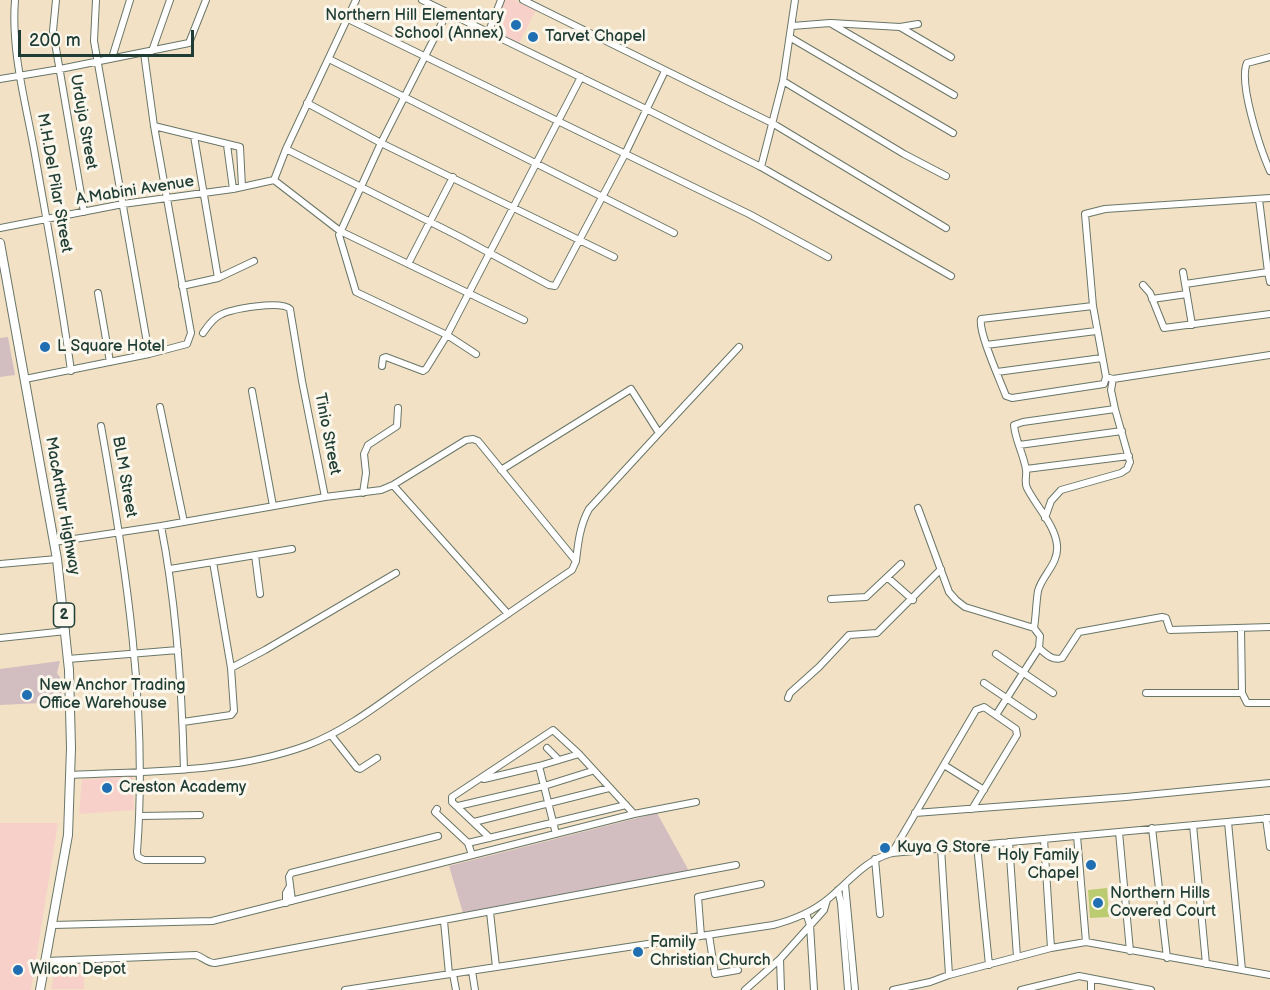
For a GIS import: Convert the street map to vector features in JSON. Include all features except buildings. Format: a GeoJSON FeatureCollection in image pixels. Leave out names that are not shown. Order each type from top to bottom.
{"type":"FeatureCollection","features":[{"type":"Feature","properties":{"kind":"highway","name":"MacArthur Highway"},"geometry":{"type":"LineString","coordinates":[[0,243],[57,559],[68,659],[70,776],[68,835],[40,990]]}},
{"type":"Feature","properties":{"kind":"street","name":"M.H.Del Pilar Street"},"geometry":{"type":"LineString","coordinates":[[15,0],[15,35],[20,77],[60,293],[70,370]]}},
{"type":"Feature","properties":{"kind":"street","name":"Urduja Street"},"geometry":{"type":"LineString","coordinates":[[56,0],[53,30],[84,212]]}},
{"type":"Feature","properties":{"kind":"street"},"geometry":{"type":"LineString","coordinates":[[96,0],[94,41],[149,354]]}},
{"type":"Feature","properties":{"kind":"street"},"geometry":{"type":"LineString","coordinates":[[112,58],[130,0]]}},
{"type":"Feature","properties":{"kind":"street"},"geometry":{"type":"LineString","coordinates":[[152,51],[170,0]]}},
{"type":"Feature","properties":{"kind":"street"},"geometry":{"type":"LineString","coordinates":[[0,80],[190,42],[206,0]]}},
{"type":"Feature","properties":{"kind":"street"},"geometry":{"type":"LineString","coordinates":[[356,0],[286,149],[274,180],[340,231],[524,320]]}},
{"type":"Feature","properties":{"kind":"street"},"geometry":{"type":"LineString","coordinates":[[422,0],[761,167],[951,276]]}},
{"type":"Feature","properties":{"kind":"street"},"geometry":{"type":"LineString","coordinates":[[489,32],[501,0]]}},
{"type":"Feature","properties":{"kind":"street"},"geometry":{"type":"LineString","coordinates":[[523,0],[772,123],[946,228]]}},
{"type":"Feature","properties":{"kind":"street"},"geometry":{"type":"LineString","coordinates":[[761,167],[768,149],[783,81],[795,0]]}},
{"type":"Feature","properties":{"kind":"street"},"geometry":{"type":"LineString","coordinates":[[447,13],[381,143],[340,231],[356,292],[447,335],[476,354]]}},
{"type":"Feature","properties":{"kind":"street"},"geometry":{"type":"LineString","coordinates":[[348,19],[749,214],[828,257]]}},
{"type":"Feature","properties":{"kind":"street"},"geometry":{"type":"LineString","coordinates":[[792,26],[830,23],[900,27],[918,24]]}},
{"type":"Feature","properties":{"kind":"street"},"geometry":{"type":"LineString","coordinates":[[830,23],[954,96]]}},
{"type":"Feature","properties":{"kind":"street"},"geometry":{"type":"LineString","coordinates":[[900,27],[951,57]]}},
{"type":"Feature","properties":{"kind":"street"},"geometry":{"type":"LineString","coordinates":[[791,38],[953,134]]}},
{"type":"Feature","properties":{"kind":"street"},"geometry":{"type":"LineString","coordinates":[[25,380],[187,344],[192,333],[154,126],[144,53]]}},
{"type":"Feature","properties":{"kind":"street"},"geometry":{"type":"LineString","coordinates":[[1270,57],[1247,63],[1245,68],[1246,97],[1270,171]]}},
{"type":"Feature","properties":{"kind":"street"},"geometry":{"type":"LineString","coordinates":[[329,59],[674,233]]}},
{"type":"Feature","properties":{"kind":"street"},"geometry":{"type":"LineString","coordinates":[[286,149],[551,286],[555,286],[625,154],[665,71]]}},
{"type":"Feature","properties":{"kind":"street"},"geometry":{"type":"LineString","coordinates":[[382,366],[383,358],[386,357],[424,371],[447,335],[560,122],[581,77]]}},
{"type":"Feature","properties":{"kind":"street"},"geometry":{"type":"LineString","coordinates":[[783,81],[904,154],[946,176]]}},
{"type":"Feature","properties":{"kind":"street"},"geometry":{"type":"LineString","coordinates":[[307,103],[381,143],[614,257]]}},
{"type":"Feature","properties":{"kind":"street"},"geometry":{"type":"LineString","coordinates":[[154,126],[238,146],[241,149],[242,187]]}},
{"type":"Feature","properties":{"kind":"street"},"geometry":{"type":"LineString","coordinates":[[194,136],[218,278]]}},
{"type":"Feature","properties":{"kind":"street"},"geometry":{"type":"LineString","coordinates":[[227,145],[233,189]]}},
{"type":"Feature","properties":{"kind":"street"},"geometry":{"type":"LineString","coordinates":[[408,264],[453,177]]}},
{"type":"Feature","properties":{"kind":"street","name":"A.Mabini Avenue"},"geometry":{"type":"LineString","coordinates":[[0,228],[123,204],[233,189],[274,180]]}},
{"type":"Feature","properties":{"kind":"street"},"geometry":{"type":"LineString","coordinates":[[1045,518],[1051,501],[1061,490],[1124,471],[1130,462],[1096,331],[1085,214],[1105,209],[1270,198]]}},
{"type":"Feature","properties":{"kind":"street"},"geometry":{"type":"LineString","coordinates":[[1259,199],[1270,282]]}},
{"type":"Feature","properties":{"kind":"street"},"geometry":{"type":"LineString","coordinates":[[182,286],[218,278],[254,261]]}},
{"type":"Feature","properties":{"kind":"street"},"geometry":{"type":"LineString","coordinates":[[1183,272],[1192,325]]}},
{"type":"Feature","properties":{"kind":"street"},"geometry":{"type":"LineString","coordinates":[[1185,284],[1268,272]]}},
{"type":"Feature","properties":{"kind":"street"},"geometry":{"type":"LineString","coordinates":[[1143,285],[1152,299],[1163,328],[1270,314]]}},
{"type":"Feature","properties":{"kind":"street"},"geometry":{"type":"LineString","coordinates":[[98,293],[110,362]]}},
{"type":"Feature","properties":{"kind":"street"},"geometry":{"type":"LineString","coordinates":[[1152,299],[1186,294]]}},
{"type":"Feature","properties":{"kind":"street","name":"Tinio Street"},"geometry":{"type":"LineString","coordinates":[[54,542],[121,533],[325,497],[290,309],[282,304],[230,311],[212,320],[203,333]]}},
{"type":"Feature","properties":{"kind":"street"},"geometry":{"type":"LineString","coordinates":[[1093,306],[981,319],[980,324],[986,345],[1006,396],[1009,398],[1103,385],[1109,378],[1270,355]]}},
{"type":"Feature","properties":{"kind":"street"},"geometry":{"type":"LineString","coordinates":[[986,345],[1096,331]]}},
{"type":"Feature","properties":{"kind":"street"},"geometry":{"type":"LineString","coordinates":[[70,776],[184,770],[256,760],[308,745],[331,735],[572,570],[576,561],[579,538],[589,509],[739,347]]}},
{"type":"Feature","properties":{"kind":"street"},"geometry":{"type":"LineString","coordinates":[[997,372],[1102,358]]}},
{"type":"Feature","properties":{"kind":"street"},"geometry":{"type":"LineString","coordinates":[[501,470],[631,389],[659,434]]}},
{"type":"Feature","properties":{"kind":"street"},"geometry":{"type":"LineString","coordinates":[[252,391],[273,506]]}},
{"type":"Feature","properties":{"kind":"street"},"geometry":{"type":"LineString","coordinates":[[160,407],[184,522]]}},
{"type":"Feature","properties":{"kind":"street"},"geometry":{"type":"LineString","coordinates":[[363,493],[366,473],[364,454],[368,445],[397,426],[398,408]]}},
{"type":"Feature","properties":{"kind":"street"},"geometry":{"type":"LineString","coordinates":[[1034,628],[1038,590],[1048,570],[1055,563],[1057,546],[1045,518],[1026,486],[1026,469],[1014,427],[1018,423],[1115,409]]}},
{"type":"Feature","properties":{"kind":"street","name":"BLM Street"},"geometry":{"type":"LineString","coordinates":[[101,426],[121,533],[134,655],[140,772],[138,857],[151,861],[202,860]]}},
{"type":"Feature","properties":{"kind":"street"},"geometry":{"type":"LineString","coordinates":[[1019,445],[1122,431]]}},
{"type":"Feature","properties":{"kind":"street"},"geometry":{"type":"LineString","coordinates":[[325,497],[381,490],[466,440],[473,439],[478,441],[576,561]]}},
{"type":"Feature","properties":{"kind":"street"},"geometry":{"type":"LineString","coordinates":[[1026,469],[1129,456]]}},
{"type":"Feature","properties":{"kind":"street"},"geometry":{"type":"LineString","coordinates":[[393,485],[508,614]]}},
{"type":"Feature","properties":{"kind":"street"},"geometry":{"type":"LineString","coordinates":[[918,508],[949,592],[956,600],[965,607],[1034,628],[1040,636],[1039,648],[996,715]]}},
{"type":"Feature","properties":{"kind":"street"},"geometry":{"type":"LineString","coordinates":[[161,526],[170,569],[178,650],[184,770]]}},
{"type":"Feature","properties":{"kind":"street"},"geometry":{"type":"LineString","coordinates":[[170,569],[292,549]]}},
{"type":"Feature","properties":{"kind":"street"},"geometry":{"type":"LineString","coordinates":[[255,555],[260,594]]}},
{"type":"Feature","properties":{"kind":"street"},"geometry":{"type":"LineString","coordinates":[[0,564],[57,559]]}},
{"type":"Feature","properties":{"kind":"street"},"geometry":{"type":"LineString","coordinates":[[183,722],[231,716],[234,711],[231,668],[213,562]]}},
{"type":"Feature","properties":{"kind":"street"},"geometry":{"type":"LineString","coordinates":[[831,599],[866,597],[873,593],[901,564]]}},
{"type":"Feature","properties":{"kind":"street"},"geometry":{"type":"LineString","coordinates":[[788,698],[790,693],[849,635],[877,633],[913,600],[941,569]]}},
{"type":"Feature","properties":{"kind":"street"},"geometry":{"type":"LineString","coordinates":[[231,668],[396,573]]}},
{"type":"Feature","properties":{"kind":"street"},"geometry":{"type":"LineString","coordinates":[[887,577],[913,600]]}},
{"type":"Feature","properties":{"kind":"street"},"geometry":{"type":"LineString","coordinates":[[1039,648],[1053,659],[1062,658],[1079,632],[1162,617],[1166,618],[1170,630],[1270,627]]}},
{"type":"Feature","properties":{"kind":"street"},"geometry":{"type":"LineString","coordinates":[[1241,629],[1242,693],[1247,703],[1268,705],[1270,703]]}},
{"type":"Feature","properties":{"kind":"street"},"geometry":{"type":"LineString","coordinates":[[0,638],[66,631]]}},
{"type":"Feature","properties":{"kind":"street"},"geometry":{"type":"LineString","coordinates":[[68,659],[178,650]]}},
{"type":"Feature","properties":{"kind":"street"},"geometry":{"type":"LineString","coordinates":[[996,654],[1053,693]]}},
{"type":"Feature","properties":{"kind":"street"},"geometry":{"type":"LineString","coordinates":[[984,683],[1034,716]]}},
{"type":"Feature","properties":{"kind":"street"},"geometry":{"type":"LineString","coordinates":[[1146,693],[1242,693]]}},
{"type":"Feature","properties":{"kind":"street"},"geometry":{"type":"LineString","coordinates":[[892,853],[976,710],[984,707],[1016,729],[1017,735],[972,809]]}},
{"type":"Feature","properties":{"kind":"street"},"geometry":{"type":"LineString","coordinates":[[490,838],[452,802],[452,797],[553,730],[579,754],[592,771],[634,814]]}},
{"type":"Feature","properties":{"kind":"street"},"geometry":{"type":"LineString","coordinates":[[331,735],[357,768],[360,769],[377,758]]}},
{"type":"Feature","properties":{"kind":"street"},"geometry":{"type":"LineString","coordinates":[[547,748],[558,760]]}},
{"type":"Feature","properties":{"kind":"street"},"geometry":{"type":"LineString","coordinates":[[480,780],[579,754]]}},
{"type":"Feature","properties":{"kind":"street"},"geometry":{"type":"LineString","coordinates":[[944,765],[984,790]]}},
{"type":"Feature","properties":{"kind":"street"},"geometry":{"type":"LineString","coordinates":[[538,766],[556,834]]}},
{"type":"Feature","properties":{"kind":"street"},"geometry":{"type":"LineString","coordinates":[[458,806],[544,786],[592,771]]}},
{"type":"Feature","properties":{"kind":"street"},"geometry":{"type":"LineString","coordinates":[[915,813],[1270,783]]}},
{"type":"Feature","properties":{"kind":"street"},"geometry":{"type":"LineString","coordinates":[[474,822],[609,788]]}},
{"type":"Feature","properties":{"kind":"street"},"geometry":{"type":"LineString","coordinates":[[53,925],[207,921],[634,814],[696,802]]}},
{"type":"Feature","properties":{"kind":"street"},"geometry":{"type":"LineString","coordinates":[[468,843],[626,805]]}},
{"type":"Feature","properties":{"kind":"street"},"geometry":{"type":"LineString","coordinates":[[437,809],[435,812],[468,843],[472,855]]}},
{"type":"Feature","properties":{"kind":"street"},"geometry":{"type":"LineString","coordinates":[[140,816],[200,814]]}},
{"type":"Feature","properties":{"kind":"street"},"geometry":{"type":"LineString","coordinates":[[345,990],[384,987],[451,974],[791,921],[827,900],[875,859],[892,853],[1268,818],[1270,847]]}},
{"type":"Feature","properties":{"kind":"street"},"geometry":{"type":"LineString","coordinates":[[1228,822],[1242,970]]}},
{"type":"Feature","properties":{"kind":"street"},"geometry":{"type":"LineString","coordinates":[[1193,825],[1206,964]]}},
{"type":"Feature","properties":{"kind":"street"},"geometry":{"type":"LineString","coordinates":[[1152,828],[1167,958]]}},
{"type":"Feature","properties":{"kind":"street"},"geometry":{"type":"LineString","coordinates":[[1119,832],[1130,951]]}},
{"type":"Feature","properties":{"kind":"street"},"geometry":{"type":"LineString","coordinates":[[289,902],[286,893],[290,886],[289,877],[296,872],[438,836]]}},
{"type":"Feature","properties":{"kind":"street"},"geometry":{"type":"LineString","coordinates":[[1077,836],[1086,942]]}},
{"type":"Feature","properties":{"kind":"street"},"geometry":{"type":"LineString","coordinates":[[1044,839],[1052,948]]}},
{"type":"Feature","properties":{"kind":"street"},"geometry":{"type":"LineString","coordinates":[[1010,842],[1017,957]]}},
{"type":"Feature","properties":{"kind":"street"},"geometry":{"type":"LineString","coordinates":[[977,845],[989,965]]}},
{"type":"Feature","properties":{"kind":"street"},"geometry":{"type":"LineString","coordinates":[[941,848],[949,975]]}},
{"type":"Feature","properties":{"kind":"street"},"geometry":{"type":"LineString","coordinates":[[875,859],[880,914]]}},
{"type":"Feature","properties":{"kind":"street"},"geometry":{"type":"LineString","coordinates":[[46,961],[196,955],[210,963],[215,963],[736,865]]}},
{"type":"Feature","properties":{"kind":"street"},"geometry":{"type":"LineString","coordinates":[[701,936],[698,897],[761,884]]}},
{"type":"Feature","properties":{"kind":"street"},"geometry":{"type":"LineString","coordinates":[[846,884],[855,990]]}},
{"type":"Feature","properties":{"kind":"street"},"geometry":{"type":"LineString","coordinates":[[838,890],[848,990]]}},
{"type":"Feature","properties":{"kind":"street"},"geometry":{"type":"LineString","coordinates":[[745,990],[780,959],[824,910],[827,900]]}},
{"type":"Feature","properties":{"kind":"street"},"geometry":{"type":"LineString","coordinates":[[490,912],[496,967]]}},
{"type":"Feature","properties":{"kind":"street"},"geometry":{"type":"LineString","coordinates":[[806,913],[810,925],[814,990]]}},
{"type":"Feature","properties":{"kind":"street"},"geometry":{"type":"LineString","coordinates":[[444,921],[451,974],[456,990]]}},
{"type":"Feature","properties":{"kind":"street"},"geometry":{"type":"LineString","coordinates":[[709,935],[715,974],[738,970]]}},
{"type":"Feature","properties":{"kind":"street"},"geometry":{"type":"LineString","coordinates":[[893,990],[1052,948],[1086,942],[1270,975]]}},
{"type":"Feature","properties":{"kind":"street"},"geometry":{"type":"LineString","coordinates":[[780,959],[781,990]]}},
{"type":"Feature","properties":{"kind":"street"},"geometry":{"type":"LineString","coordinates":[[472,971],[475,990]]}},
{"type":"Feature","properties":{"kind":"street"},"geometry":{"type":"LineString","coordinates":[[1021,990],[1070,976],[1151,990]]}},
{"type":"Feature","properties":{"kind":"street"},"geometry":{"type":"LineString","coordinates":[[1091,979],[1091,990]]}},
{"type":"Feature","properties":{"kind":"shaded area"},"geometry":{"type":"Polygon","coordinates":[[[504,0],[514,0],[536,10],[519,43],[490,29],[504,0]]]}},
{"type":"Feature","properties":{"kind":"shaded area"},"geometry":{"type":"Polygon","coordinates":[[[8,337],[15,375],[0,377],[0,338],[8,337]]]}},
{"type":"Feature","properties":{"kind":"shaded area"},"geometry":{"type":"Polygon","coordinates":[[[60,661],[57,673],[61,679],[62,702],[0,705],[0,669],[60,661]]]}},
{"type":"Feature","properties":{"kind":"shaded area","name":"Creston Academy"},"geometry":{"type":"Polygon","coordinates":[[[133,776],[134,810],[79,814],[82,779],[133,776]]]}},
{"type":"Feature","properties":{"kind":"shaded area"},"geometry":{"type":"Polygon","coordinates":[[[657,813],[689,871],[463,913],[449,866],[657,813]]]}},
{"type":"Feature","properties":{"kind":"shaded area"},"geometry":{"type":"Polygon","coordinates":[[[0,823],[58,823],[31,990],[0,990],[0,823]]]}},
{"type":"Feature","properties":{"kind":"shaded area"},"geometry":{"type":"Polygon","coordinates":[[[57,961],[84,961],[84,989],[51,989],[57,961]]]}},
{"type":"Feature","properties":{"kind":"green space","name":"Northern Hills Covered Court"},"geometry":{"type":"Polygon","coordinates":[[[1107,888],[1109,917],[1090,918],[1088,890],[1107,888]]]}},
{"type":"Feature","properties":{"kind":"place","name":"Northern Hill Elementary School (Annex)"},"geometry":{"type":"Point","coordinates":[516,25]}},
{"type":"Feature","properties":{"kind":"place","name":"Tarvet Chapel"},"geometry":{"type":"Point","coordinates":[533,37]}},
{"type":"Feature","properties":{"kind":"place","name":"L Square Hotel"},"geometry":{"type":"Point","coordinates":[45,347]}},
{"type":"Feature","properties":{"kind":"place","name":"New Anchor Trading Office Warehouse"},"geometry":{"type":"Point","coordinates":[27,695]}},
{"type":"Feature","properties":{"kind":"place","name":"Creston Academy"},"geometry":{"type":"Point","coordinates":[107,788]}},
{"type":"Feature","properties":{"kind":"place","name":"Kuya G Store"},"geometry":{"type":"Point","coordinates":[885,848]}},
{"type":"Feature","properties":{"kind":"place","name":"Holy Family Chapel"},"geometry":{"type":"Point","coordinates":[1091,865]}},
{"type":"Feature","properties":{"kind":"place","name":"Northern Hills Covered Court"},"geometry":{"type":"Point","coordinates":[1098,903]}},
{"type":"Feature","properties":{"kind":"place","name":"Family Christian Church"},"geometry":{"type":"Point","coordinates":[638,952]}},
{"type":"Feature","properties":{"kind":"place","name":"Wilcon Depot"},"geometry":{"type":"Point","coordinates":[18,970]}}]}
